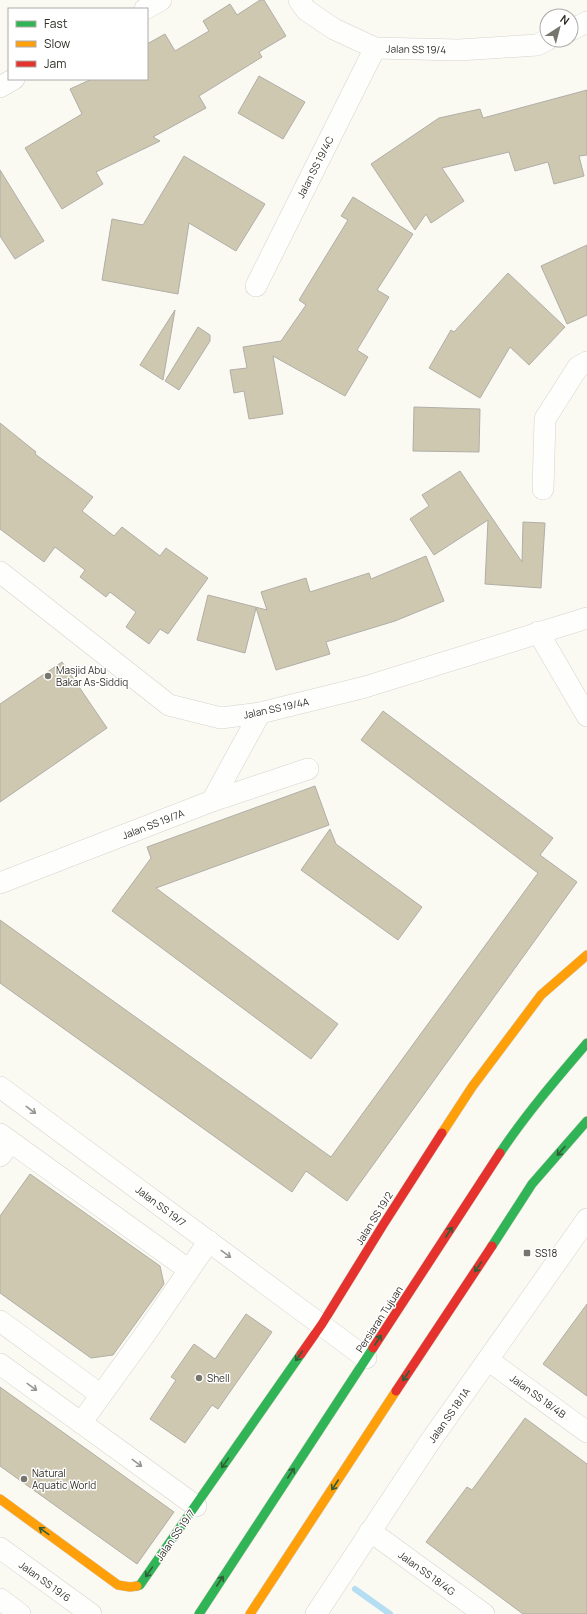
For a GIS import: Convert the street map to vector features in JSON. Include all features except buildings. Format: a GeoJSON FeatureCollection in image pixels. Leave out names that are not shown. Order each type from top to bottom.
{"type":"FeatureCollection","features":[{"type":"Feature","properties":{"kind":"main road","name":"Jalan SS 19/2"},"geometry":{"type":"LineString","coordinates":[[196,1506],[322,1324],[383,1225],[472,1087],[541,995],[587,955]]}},
{"type":"Feature","properties":{"kind":"main road","name":"Persiaran Tujuan"},"geometry":{"type":"LineString","coordinates":[[199,1614],[511,1137],[556,1079],[587,1043]]}},
{"type":"Feature","properties":{"kind":"main road"},"geometry":{"type":"LineString","coordinates":[[250,1614],[532,1184],[587,1121]]}},
{"type":"Feature","properties":{"kind":"main road","name":"Jalan SS 19/7"},"geometry":{"type":"LineString","coordinates":[[0,1499],[118,1585],[130,1587],[140,1585],[196,1506]]}},
{"type":"Feature","properties":{"kind":"street"},"geometry":{"type":"LineString","coordinates":[[147,8],[162,0]]}},
{"type":"Feature","properties":{"kind":"street","name":"Jalan SS 19/4"},"geometry":{"type":"LineString","coordinates":[[299,0],[306,10],[334,29],[375,48],[458,50],[539,44]]}},
{"type":"Feature","properties":{"kind":"street","name":"Jalan SS 19/4C"},"geometry":{"type":"LineString","coordinates":[[256,286],[375,48]]}},
{"type":"Feature","properties":{"kind":"street"},"geometry":{"type":"LineString","coordinates":[[0,87],[12,80]]}},
{"type":"Feature","properties":{"kind":"street"},"geometry":{"type":"LineString","coordinates":[[543,489],[545,420],[578,367],[587,362]]}},
{"type":"Feature","properties":{"kind":"street","name":"Jalan SS 19/4A"},"geometry":{"type":"LineString","coordinates":[[0,572],[169,705],[221,718],[260,713],[365,687],[587,618]]}},
{"type":"Feature","properties":{"kind":"street"},"geometry":{"type":"LineString","coordinates":[[538,632],[587,716]]}},
{"type":"Feature","properties":{"kind":"street"},"geometry":{"type":"LineString","coordinates":[[212,801],[260,713]]}},
{"type":"Feature","properties":{"kind":"street","name":"Jalan SS 19/7A"},"geometry":{"type":"LineString","coordinates":[[0,883],[212,801],[308,770]]}},
{"type":"Feature","properties":{"kind":"street","name":"Jalan SS 19/7"},"geometry":{"type":"LineString","coordinates":[[0,1087],[366,1358]]}},
{"type":"Feature","properties":{"kind":"street"},"geometry":{"type":"LineString","coordinates":[[4,1144],[189,1270]]}},
{"type":"Feature","properties":{"kind":"street","name":"Jalan SS 18/1A"},"geometry":{"type":"LineString","coordinates":[[317,1614],[429,1443],[587,1219]]}},
{"type":"Feature","properties":{"kind":"street"},"geometry":{"type":"LineString","coordinates":[[81,1422],[146,1333],[209,1241]]}},
{"type":"Feature","properties":{"kind":"street"},"geometry":{"type":"LineString","coordinates":[[0,1321],[100,1395]]}},
{"type":"Feature","properties":{"kind":"street","name":"Jalan SS 18/4B"},"geometry":{"type":"LineString","coordinates":[[488,1360],[587,1432]]}},
{"type":"Feature","properties":{"kind":"street","name":"Jalan SS 19/7"},"geometry":{"type":"LineString","coordinates":[[0,1364],[196,1506]]}},
{"type":"Feature","properties":{"kind":"street","name":"Jalan SS 18/4G"},"geometry":{"type":"LineString","coordinates":[[370,1531],[484,1614]]}},
{"type":"Feature","properties":{"kind":"street","name":"Jalan SS 19/6"},"geometry":{"type":"LineString","coordinates":[[0,1548],[90,1614]]}},
{"type":"Feature","properties":{"kind":"street"},"geometry":{"type":"LineString","coordinates":[[0,1599],[20,1614]]}},
{"type":"Feature","properties":{"kind":"waterway"},"geometry":{"type":"LineString","coordinates":[[355,1589],[390,1614]]}},
{"type":"Feature","properties":{"kind":"traffic: fast"},"geometry":{"type":"LineString","coordinates":[[500,1153],[531,1110],[587,1043]]}},
{"type":"Feature","properties":{"kind":"traffic: fast"},"geometry":{"type":"LineString","coordinates":[[492,1246],[532,1184],[587,1121]]}},
{"type":"Feature","properties":{"kind":"traffic: fast"},"geometry":{"type":"LineString","coordinates":[[199,1614],[373,1348]]}},
{"type":"Feature","properties":{"kind":"traffic: fast"},"geometry":{"type":"LineString","coordinates":[[137,1586],[140,1585],[301,1354]]}},
{"type":"Feature","properties":{"kind":"traffic: slow"},"geometry":{"type":"LineString","coordinates":[[442,1133],[472,1087],[541,995],[587,955]]}},
{"type":"Feature","properties":{"kind":"traffic: slow"},"geometry":{"type":"LineString","coordinates":[[250,1614],[396,1391]]}},
{"type":"Feature","properties":{"kind":"traffic: slow"},"geometry":{"type":"LineString","coordinates":[[0,1499],[118,1585],[130,1587],[137,1586]]}},
{"type":"Feature","properties":{"kind":"traffic: jam"},"geometry":{"type":"LineString","coordinates":[[301,1354],[322,1324],[442,1133]]}},
{"type":"Feature","properties":{"kind":"traffic: jam"},"geometry":{"type":"LineString","coordinates":[[373,1348],[500,1153]]}},
{"type":"Feature","properties":{"kind":"traffic: jam"},"geometry":{"type":"LineString","coordinates":[[396,1391],[492,1246]]}},
{"type":"Feature","properties":{"kind":"place","name":"Masjid Abu Bakar As-Siddiq"},"geometry":{"type":"Point","coordinates":[48,676]}},
{"type":"Feature","properties":{"kind":"place","name":"SS18"},"geometry":{"type":"Point","coordinates":[527,1253]}},
{"type":"Feature","properties":{"kind":"place","name":"Shell"},"geometry":{"type":"Point","coordinates":[199,1378]}},
{"type":"Feature","properties":{"kind":"place","name":"Natural Aquatic World"},"geometry":{"type":"Point","coordinates":[24,1479]}}]}
